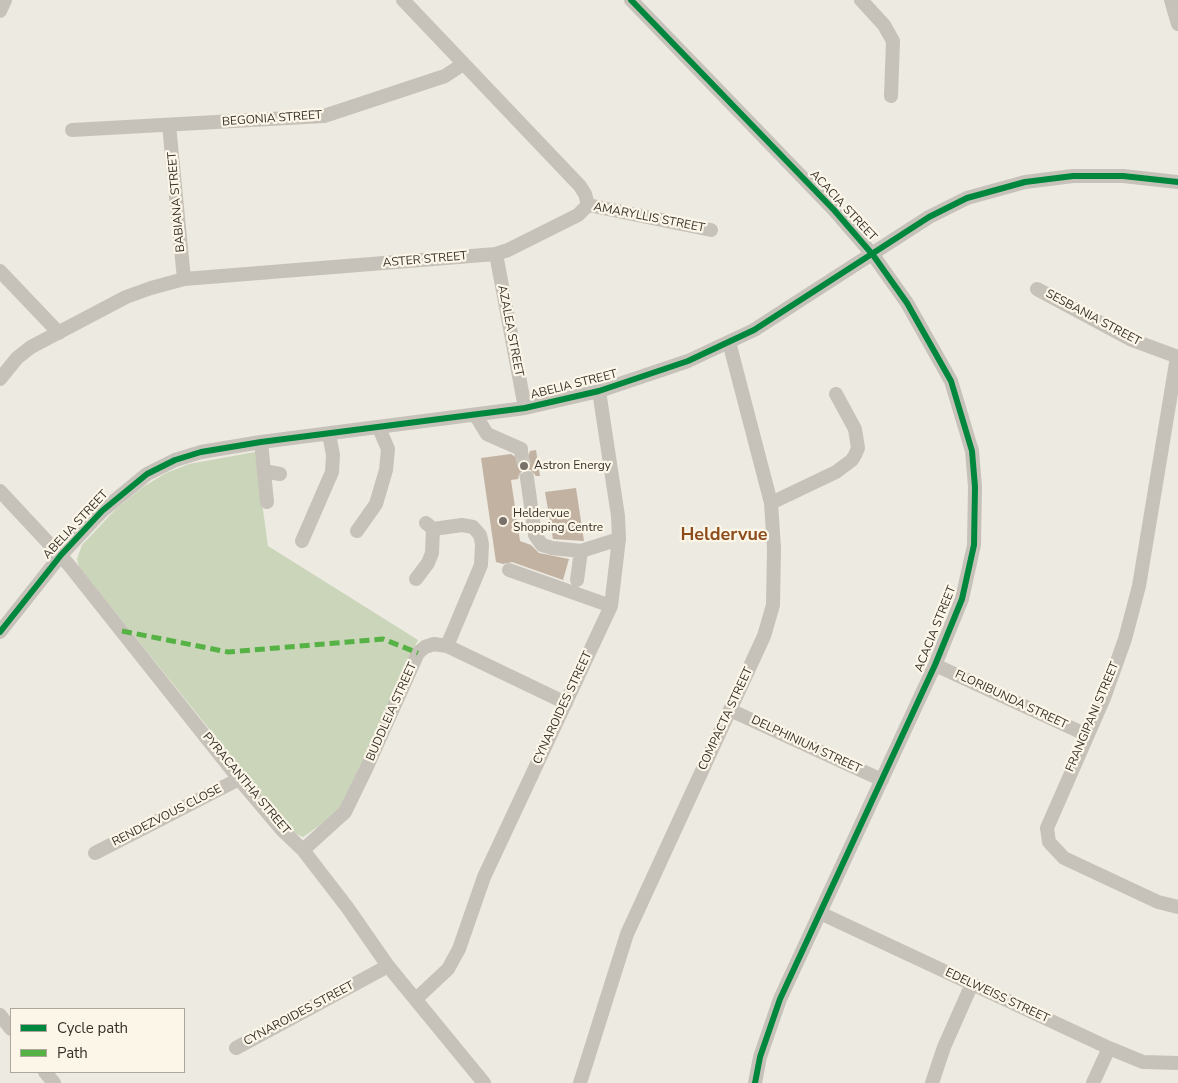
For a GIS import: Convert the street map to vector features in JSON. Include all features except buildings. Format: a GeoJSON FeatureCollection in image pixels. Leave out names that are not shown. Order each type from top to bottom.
{"type":"FeatureCollection","features":[{"type":"Feature","properties":{"kind":"street"},"geometry":{"type":"LineString","coordinates":[[0,10],[5,0]]}},
{"type":"Feature","properties":{"kind":"street","name":"ACACIA STREET"},"geometry":{"type":"LineString","coordinates":[[631,0],[834,210],[873,255],[907,303],[947,374],[962,414],[972,450],[975,497],[974,545],[962,599],[935,665],[780,999],[760,1057],[755,1083]]}},
{"type":"Feature","properties":{"kind":"street"},"geometry":{"type":"LineString","coordinates":[[860,0],[884,25],[893,41],[891,96]]}},
{"type":"Feature","properties":{"kind":"street"},"geometry":{"type":"LineString","coordinates":[[1171,0],[1178,24]]}},
{"type":"Feature","properties":{"kind":"street"},"geometry":{"type":"LineString","coordinates":[[405,1],[580,186],[585,194],[588,205]]}},
{"type":"Feature","properties":{"kind":"street","name":"BEGONIA STREET"},"geometry":{"type":"LineString","coordinates":[[72,130],[337,114],[444,76],[463,64]]}},
{"type":"Feature","properties":{"kind":"street","name":"BABIANA STREET"},"geometry":{"type":"LineString","coordinates":[[169,125],[184,279]]}},
{"type":"Feature","properties":{"kind":"street","name":"ABELIA STREET"},"geometry":{"type":"LineString","coordinates":[[0,632],[61,555],[102,511],[147,474],[175,460],[201,452],[261,442],[476,416],[525,408],[599,392],[688,361],[778,316],[948,206],[1005,187],[1049,178],[1098,175],[1178,182]]}},
{"type":"Feature","properties":{"kind":"street","name":"AMARYLLIS STREET"},"geometry":{"type":"LineString","coordinates":[[588,205],[711,230]]}},
{"type":"Feature","properties":{"kind":"street","name":"ASTER STREET"},"geometry":{"type":"LineString","coordinates":[[0,379],[24,352],[59,332],[126,297],[184,279],[496,254],[571,220],[588,205]]}},
{"type":"Feature","properties":{"kind":"street","name":"AZALEA STREET"},"geometry":{"type":"LineString","coordinates":[[496,254],[525,408]]}},
{"type":"Feature","properties":{"kind":"street"},"geometry":{"type":"LineString","coordinates":[[0,271],[59,332]]}},
{"type":"Feature","properties":{"kind":"street","name":"SESBANIA STREET"},"geometry":{"type":"LineString","coordinates":[[1038,289],[1132,340],[1177,357]]}},
{"type":"Feature","properties":{"kind":"street","name":"COMPACTA STREET"},"geometry":{"type":"LineString","coordinates":[[580,1083],[628,934],[764,636],[773,604],[774,548],[771,503],[729,342]]}},
{"type":"Feature","properties":{"kind":"street","name":"FRANGIPANI STREET"},"geometry":{"type":"LineString","coordinates":[[1177,357],[1139,586],[1117,663],[1048,821],[1047,836],[1049,842],[1064,858],[1158,902],[1178,907]]}},
{"type":"Feature","properties":{"kind":"street","name":"CYNAROIDES STREET"},"geometry":{"type":"LineString","coordinates":[[416,999],[448,969],[459,949],[484,877],[611,606],[619,539],[617,500],[599,392]]}},
{"type":"Feature","properties":{"kind":"street"},"geometry":{"type":"LineString","coordinates":[[771,503],[836,472],[852,460],[855,455],[858,448],[855,429],[836,394]]}},
{"type":"Feature","properties":{"kind":"street"},"geometry":{"type":"LineString","coordinates":[[476,416],[485,433],[499,441],[521,449],[522,452]]}},
{"type":"Feature","properties":{"kind":"street"},"geometry":{"type":"LineString","coordinates":[[358,531],[376,504],[386,470],[388,448],[379,428]]}},
{"type":"Feature","properties":{"kind":"street"},"geometry":{"type":"LineString","coordinates":[[302,540],[332,472],[333,455],[329,434]]}},
{"type":"Feature","properties":{"kind":"street"},"geometry":{"type":"LineString","coordinates":[[261,442],[267,502]]}},
{"type":"Feature","properties":{"kind":"street"},"geometry":{"type":"LineString","coordinates":[[264,471],[280,474]]}},
{"type":"Feature","properties":{"kind":"street"},"geometry":{"type":"LineString","coordinates":[[527,478],[537,540],[547,547],[581,550],[619,539]]}},
{"type":"Feature","properties":{"kind":"street","name":"PYRACANTHA STREET"},"geometry":{"type":"LineString","coordinates":[[0,491],[61,555],[240,779],[282,830],[303,850],[348,907],[388,966],[484,1083]]}},
{"type":"Feature","properties":{"kind":"street"},"geometry":{"type":"LineString","coordinates":[[416,579],[428,563],[432,553],[430,526],[469,526],[477,530],[482,544],[481,565],[447,646],[566,703]]}},
{"type":"Feature","properties":{"kind":"street"},"geometry":{"type":"LineString","coordinates":[[576,580],[581,550]]}},
{"type":"Feature","properties":{"kind":"street"},"geometry":{"type":"LineString","coordinates":[[509,570],[611,606]]}},
{"type":"Feature","properties":{"kind":"street","name":"BUDDLEIA STREET"},"geometry":{"type":"LineString","coordinates":[[303,850],[337,821],[348,806],[418,653],[429,645],[447,646]]}},
{"type":"Feature","properties":{"kind":"street","name":"FLORIBUNDA STREET"},"geometry":{"type":"LineString","coordinates":[[935,665],[1087,735]]}},
{"type":"Feature","properties":{"kind":"street","name":"DELPHINIUM STREET"},"geometry":{"type":"LineString","coordinates":[[730,710],[882,780]]}},
{"type":"Feature","properties":{"kind":"street","name":"RENDEZVOUS CLOSE"},"geometry":{"type":"LineString","coordinates":[[95,853],[240,779]]}},
{"type":"Feature","properties":{"kind":"street","name":"EDELWEISS STREET"},"geometry":{"type":"LineString","coordinates":[[820,913],[1109,1048],[1143,1062],[1178,1063]]}},
{"type":"Feature","properties":{"kind":"street","name":"CYNAROIDES STREET"},"geometry":{"type":"LineString","coordinates":[[236,1048],[388,966]]}},
{"type":"Feature","properties":{"kind":"street"},"geometry":{"type":"LineString","coordinates":[[932,1083],[944,1047],[972,984]]}},
{"type":"Feature","properties":{"kind":"street"},"geometry":{"type":"LineString","coordinates":[[0,1016],[10,1028]]}},
{"type":"Feature","properties":{"kind":"street"},"geometry":{"type":"LineString","coordinates":[[1093,1083],[1109,1048]]}},
{"type":"Feature","properties":{"kind":"street"},"geometry":{"type":"LineString","coordinates":[[46,1073],[54,1083]]}},
{"type":"Feature","properties":{"kind":"green space"},"geometry":{"type":"Polygon","coordinates":[[[255,452],[268,546],[418,640],[342,804],[336,814],[303,837],[292,832],[79,567],[77,559],[82,545],[116,509],[143,487],[166,473],[189,464],[255,452]]]}},
{"type":"Feature","properties":{"kind":"tunnel"},"geometry":{"type":"LineString","coordinates":[[521,452],[527,478]]}},
{"type":"Feature","properties":{"kind":"marked path"},"geometry":{"type":"LineString","coordinates":[[122,631],[228,652],[383,639],[418,653]]}},
{"type":"Feature","properties":{"kind":"cycle path"},"geometry":{"type":"LineString","coordinates":[[631,0],[834,210],[873,255],[907,303],[951,381],[972,451],[975,487],[974,545],[962,599],[935,665],[780,999],[760,1057],[755,1083]]}},
{"type":"Feature","properties":{"kind":"cycle path"},"geometry":{"type":"LineString","coordinates":[[0,632],[61,555],[102,511],[147,474],[175,460],[201,452],[261,442],[525,408],[599,391],[688,361],[754,330],[929,217],[967,198],[1025,182],[1073,176],[1123,176],[1178,182]]}},
{"type":"Feature","properties":{"kind":"place","name":"Astron Energy"},"geometry":{"type":"Point","coordinates":[524,466]}},
{"type":"Feature","properties":{"kind":"place","name":"Heldervue Shopping Centre"},"geometry":{"type":"Point","coordinates":[503,521]}},
{"type":"Feature","properties":{"kind":"district","name":"Heldervue"},"geometry":{"type":"Point","coordinates":[724,536]}}]}
